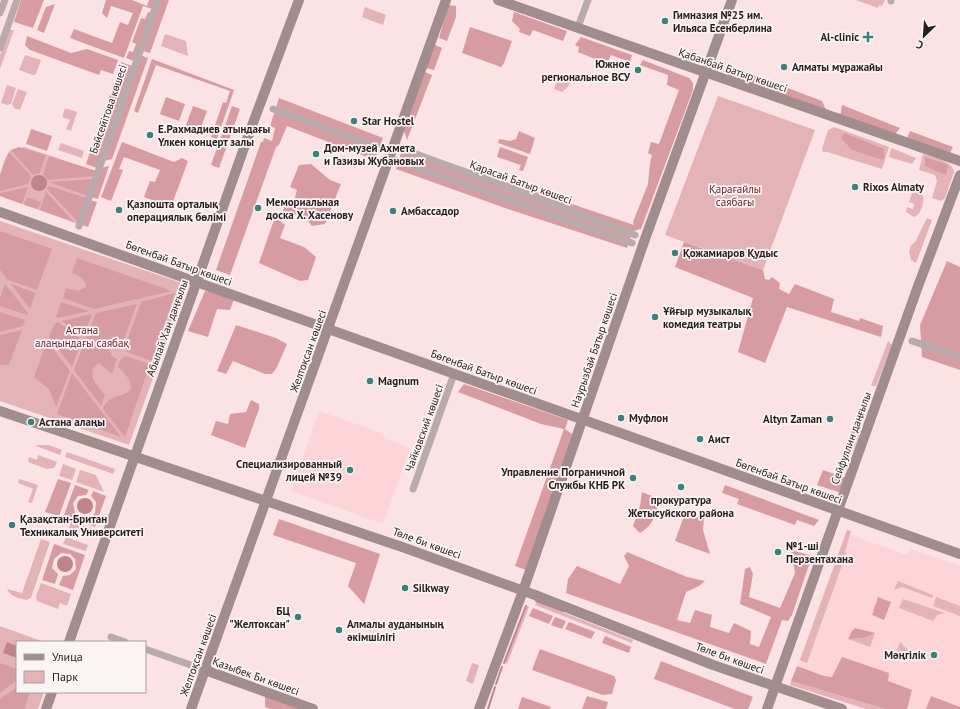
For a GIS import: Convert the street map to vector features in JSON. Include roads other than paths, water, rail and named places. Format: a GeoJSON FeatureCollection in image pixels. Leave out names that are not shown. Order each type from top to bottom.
{"type":"FeatureCollection","features":[{"type":"Feature","properties":{"kind":"main road","name":"Абылай Хан даңғылы"},"geometry":{"type":"LineString","coordinates":[[69,641],[196,282],[299,0]]}},
{"type":"Feature","properties":{"kind":"main road","name":"Желтоқсан көшесі"},"geometry":{"type":"LineString","coordinates":[[191,709],[446,0]]}},
{"type":"Feature","properties":{"kind":"main road","name":"Қабанбай Батыр көшесі"},"geometry":{"type":"LineString","coordinates":[[498,0],[960,161]]}},
{"type":"Feature","properties":{"kind":"main road","name":"Наурызбай Батыр көшесі"},"geometry":{"type":"LineString","coordinates":[[479,709],[523,591],[582,420],[732,0]]}},
{"type":"Feature","properties":{"kind":"main road","name":"Сейфуллин даңғылы"},"geometry":{"type":"LineString","coordinates":[[767,709],[837,511],[960,175]]}},
{"type":"Feature","properties":{"kind":"main road","name":"Бөгенбай Батыр көшесі"},"geometry":{"type":"LineString","coordinates":[[0,212],[960,554]]}},
{"type":"Feature","properties":{"kind":"main road","name":"Төле би көшесі"},"geometry":{"type":"LineString","coordinates":[[0,411],[405,548],[523,591],[713,665],[842,709]]}},
{"type":"Feature","properties":{"kind":"main road","name":"Қазыбек Би көшесі"},"geometry":{"type":"LineString","coordinates":[[205,670],[313,709]]}},
{"type":"Feature","properties":{"kind":"main road"},"geometry":{"type":"LineString","coordinates":[[46,709],[52,693]]}},
{"type":"Feature","properties":{"kind":"street"},"geometry":{"type":"LineString","coordinates":[[0,13],[4,0]]}},
{"type":"Feature","properties":{"kind":"street"},"geometry":{"type":"LineString","coordinates":[[0,48],[17,0]]}},
{"type":"Feature","properties":{"kind":"street","name":"Бәйсейітова көшесі"},"geometry":{"type":"LineString","coordinates":[[80,226],[158,0]]}},
{"type":"Feature","properties":{"kind":"street"},"geometry":{"type":"LineString","coordinates":[[578,27],[588,0]]}},
{"type":"Feature","properties":{"kind":"street"},"geometry":{"type":"LineString","coordinates":[[273,109],[377,147]]}},
{"type":"Feature","properties":{"kind":"street","name":"Қарасай Батыр көшесі"},"geometry":{"type":"LineString","coordinates":[[400,148],[634,235]]}},
{"type":"Feature","properties":{"kind":"street","name":"Қарасай Батыр көшесі"},"geometry":{"type":"LineString","coordinates":[[396,160],[632,243]]}},
{"type":"Feature","properties":{"kind":"street"},"geometry":{"type":"LineString","coordinates":[[912,341],[960,357]]}},
{"type":"Feature","properties":{"kind":"street","name":"Чайковский көшесі"},"geometry":{"type":"LineString","coordinates":[[413,489],[454,374]]}},
{"type":"Feature","properties":{"kind":"street"},"geometry":{"type":"LineString","coordinates":[[111,637],[122,641]]}},
{"type":"Feature","properties":{"kind":"street","name":"Қазыбек Би көшесі"},"geometry":{"type":"LineString","coordinates":[[146,649],[205,670]]}},
{"type":"Feature","properties":{"kind":"waterway"},"geometry":{"type":"LineString","coordinates":[[536,601],[563,611]]}},
{"type":"Feature","properties":{"kind":"waterway"},"geometry":{"type":"LineString","coordinates":[[504,663],[526,606]]}},
{"type":"Feature","properties":{"kind":"waterway"},"geometry":{"type":"LineString","coordinates":[[496,684],[502,667]]}},
{"type":"Feature","properties":{"kind":"waterway"},"geometry":{"type":"LineString","coordinates":[[488,709],[495,687]]}},
{"type":"Feature","properties":{"kind":"place","name":"Гимназия №25 им. Ильяса Есенберлина"},"geometry":{"type":"Point","coordinates":[665,21]}},
{"type":"Feature","properties":{"kind":"place","name":"Al-clinic"},"geometry":{"type":"Point","coordinates":[868,37]}},
{"type":"Feature","properties":{"kind":"place","name":"Алматы мұражайы"},"geometry":{"type":"Point","coordinates":[784,67]}},
{"type":"Feature","properties":{"kind":"place","name":"Южное региональное ВСУ"},"geometry":{"type":"Point","coordinates":[638,70]}},
{"type":"Feature","properties":{"kind":"place","name":"Star Hostel"},"geometry":{"type":"Point","coordinates":[354,121]}},
{"type":"Feature","properties":{"kind":"place","name":"Е.Рахмадиев атындағы Үлкен концерт залы"},"geometry":{"type":"Point","coordinates":[150,135]}},
{"type":"Feature","properties":{"kind":"place","name":"Дом-музей Ахмета и Газизы Жубановых"},"geometry":{"type":"Point","coordinates":[316,154]}},
{"type":"Feature","properties":{"kind":"place","name":"Rixos Almaty"},"geometry":{"type":"Point","coordinates":[855,187]}},
{"type":"Feature","properties":{"kind":"place","name":"Мемориальная доска Х. Хасенову"},"geometry":{"type":"Point","coordinates":[258,208]}},
{"type":"Feature","properties":{"kind":"place","name":"Қазпошта орталық операциялық бөлімі"},"geometry":{"type":"Point","coordinates":[119,210]}},
{"type":"Feature","properties":{"kind":"place","name":"Амбассадор"},"geometry":{"type":"Point","coordinates":[393,211]}},
{"type":"Feature","properties":{"kind":"place","name":"Қожамиаров Қудыс"},"geometry":{"type":"Point","coordinates":[675,253]}},
{"type":"Feature","properties":{"kind":"place","name":"Ұйғыр музыкалық комедия театры"},"geometry":{"type":"Point","coordinates":[655,317]}},
{"type":"Feature","properties":{"kind":"place","name":"Magnum"},"geometry":{"type":"Point","coordinates":[370,381]}},
{"type":"Feature","properties":{"kind":"place","name":"Муфлон"},"geometry":{"type":"Point","coordinates":[621,418]}},
{"type":"Feature","properties":{"kind":"place","name":"Altyn Zaman"},"geometry":{"type":"Point","coordinates":[830,419]}},
{"type":"Feature","properties":{"kind":"place","name":"Астана алаңы"},"geometry":{"type":"Point","coordinates":[31,422]}},
{"type":"Feature","properties":{"kind":"place","name":"Аист"},"geometry":{"type":"Point","coordinates":[700,439]}},
{"type":"Feature","properties":{"kind":"place","name":"Специализированный лицей №39"},"geometry":{"type":"Point","coordinates":[350,470]}},
{"type":"Feature","properties":{"kind":"place","name":"Управление Пограничной Службы КНБ РК"},"geometry":{"type":"Point","coordinates":[633,478]}},
{"type":"Feature","properties":{"kind":"place","name":"прокуратура Жетысуйского района"},"geometry":{"type":"Point","coordinates":[681,487]}},
{"type":"Feature","properties":{"kind":"place","name":"Қазақстан-Британ Техникалық Университеті"},"geometry":{"type":"Point","coordinates":[12,525]}},
{"type":"Feature","properties":{"kind":"place","name":"№1-ші Перзентахана"},"geometry":{"type":"Point","coordinates":[778,552]}},
{"type":"Feature","properties":{"kind":"place","name":"Silkway"},"geometry":{"type":"Point","coordinates":[405,588]}},
{"type":"Feature","properties":{"kind":"place","name":"БЦ \"Желтоксан\""},"geometry":{"type":"Point","coordinates":[298,617]}},
{"type":"Feature","properties":{"kind":"place","name":"Алмалы ауданының әкімшілігі"},"geometry":{"type":"Point","coordinates":[339,630]}},
{"type":"Feature","properties":{"kind":"place","name":"Мәңгілік"},"geometry":{"type":"Point","coordinates":[934,655]}},
{"type":"Feature","properties":{"kind":"park label","name":"Қарағайлы саябағы"},"geometry":{"type":"Point","coordinates":[735,195]}},
{"type":"Feature","properties":{"kind":"park label","name":"Астана алаңындағы саябақ"},"geometry":{"type":"Point","coordinates":[82,336]}}]}
